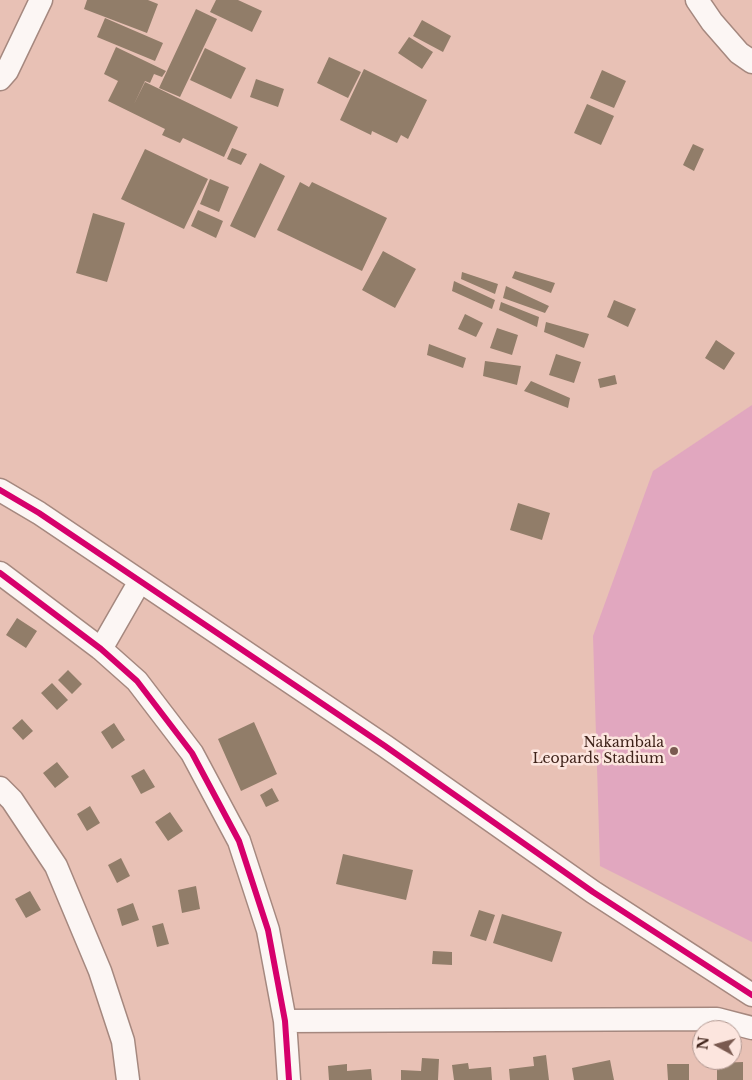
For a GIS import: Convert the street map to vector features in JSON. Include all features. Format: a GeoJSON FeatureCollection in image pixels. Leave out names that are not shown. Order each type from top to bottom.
{"type":"FeatureCollection","features":[{"type":"Feature","properties":{"kind":"street"},"geometry":{"type":"LineString","coordinates":[[0,79],[7,71],[41,0]]}},
{"type":"Feature","properties":{"kind":"street"},"geometry":{"type":"LineString","coordinates":[[697,0],[712,22],[739,53],[752,62]]}},
{"type":"Feature","properties":{"kind":"street"},"geometry":{"type":"LineString","coordinates":[[0,490],[39,513],[385,746],[593,892],[752,995]]}},
{"type":"Feature","properties":{"kind":"street"},"geometry":{"type":"LineString","coordinates":[[0,573],[101,650],[137,681],[192,753],[238,841],[268,930],[285,1021],[289,1080]]}},
{"type":"Feature","properties":{"kind":"street"},"geometry":{"type":"LineString","coordinates":[[101,650],[140,581]]}},
{"type":"Feature","properties":{"kind":"street"},"geometry":{"type":"LineString","coordinates":[[0,788],[12,800],[56,866],[100,971],[123,1042],[128,1080]]}},
{"type":"Feature","properties":{"kind":"street"},"geometry":{"type":"LineString","coordinates":[[285,1021],[717,1019],[752,1028]]}},
{"type":"Feature","properties":{"kind":"shaded area","name":"Nakambala Leopards Stadium"},"geometry":{"type":"Polygon","coordinates":[[[752,405],[752,942],[600,866],[593,636],[653,471],[752,405]]]}},
{"type":"Feature","properties":{"kind":"building"},"geometry":{"type":"Polygon","coordinates":[[[87,0],[148,0],[158,4],[147,33],[84,9],[87,0]]]}},
{"type":"Feature","properties":{"kind":"building"},"geometry":{"type":"Polygon","coordinates":[[[216,0],[238,0],[262,11],[252,32],[210,12],[216,0]]]}},
{"type":"Feature","properties":{"kind":"building"},"geometry":{"type":"Polygon","coordinates":[[[196,9],[217,19],[180,97],[159,88],[196,9]]]}},
{"type":"Feature","properties":{"kind":"building"},"geometry":{"type":"Polygon","coordinates":[[[105,18],[163,43],[155,61],[97,37],[105,18]]]}},
{"type":"Feature","properties":{"kind":"building"},"geometry":{"type":"Polygon","coordinates":[[[422,20],[451,36],[443,52],[413,36],[422,20]]]}},
{"type":"Feature","properties":{"kind":"building"},"geometry":{"type":"Polygon","coordinates":[[[409,37],[433,52],[422,69],[398,53],[409,37]]]}},
{"type":"Feature","properties":{"kind":"building"},"geometry":{"type":"Polygon","coordinates":[[[116,47],[166,71],[162,77],[154,74],[150,83],[145,81],[134,104],[145,82],[238,127],[224,157],[183,138],[180,143],[162,135],[165,129],[108,101],[118,81],[104,74],[116,47]]]}},
{"type":"Feature","properties":{"kind":"building"},"geometry":{"type":"Polygon","coordinates":[[[205,48],[246,68],[231,99],[190,80],[205,48]]]}},
{"type":"Feature","properties":{"kind":"building"},"geometry":{"type":"Polygon","coordinates":[[[329,57],[361,72],[348,98],[317,83],[329,57]]]}},
{"type":"Feature","properties":{"kind":"building"},"geometry":{"type":"Polygon","coordinates":[[[364,69],[427,100],[408,139],[401,135],[397,143],[372,131],[371,135],[340,120],[364,69]]]}},
{"type":"Feature","properties":{"kind":"building"},"geometry":{"type":"Polygon","coordinates":[[[602,70],[626,81],[614,108],[590,98],[602,70]]]}},
{"type":"Feature","properties":{"kind":"building"},"geometry":{"type":"Polygon","coordinates":[[[256,79],[284,89],[278,107],[250,97],[256,79]]]}},
{"type":"Feature","properties":{"kind":"building"},"geometry":{"type":"Polygon","coordinates":[[[587,104],[614,116],[601,145],[574,133],[587,104]]]}},
{"type":"Feature","properties":{"kind":"building"},"geometry":{"type":"Polygon","coordinates":[[[693,144],[704,149],[694,171],[683,165],[693,144]]]}},
{"type":"Feature","properties":{"kind":"building"},"geometry":{"type":"Polygon","coordinates":[[[232,148],[247,154],[241,165],[227,159],[232,148]]]}},
{"type":"Feature","properties":{"kind":"building"},"geometry":{"type":"Polygon","coordinates":[[[145,149],[208,179],[184,229],[121,199],[145,149]]]}},
{"type":"Feature","properties":{"kind":"building"},"geometry":{"type":"Polygon","coordinates":[[[260,163],[285,176],[255,238],[230,226],[260,163]]]}},
{"type":"Feature","properties":{"kind":"building"},"geometry":{"type":"Polygon","coordinates":[[[210,179],[229,187],[219,212],[200,204],[210,179]]]}},
{"type":"Feature","properties":{"kind":"building"},"geometry":{"type":"Polygon","coordinates":[[[300,182],[309,187],[312,182],[387,218],[362,271],[277,230],[300,182]]]}},
{"type":"Feature","properties":{"kind":"building"},"geometry":{"type":"Polygon","coordinates":[[[198,210],[223,221],[216,238],[191,226],[198,210]]]}},
{"type":"Feature","properties":{"kind":"building"},"geometry":{"type":"Polygon","coordinates":[[[93,213],[125,223],[107,282],[76,273],[93,213]]]}},
{"type":"Feature","properties":{"kind":"building"},"geometry":{"type":"Polygon","coordinates":[[[383,251],[416,269],[395,308],[362,290],[383,251]]]}},
{"type":"Feature","properties":{"kind":"building"},"geometry":{"type":"Polygon","coordinates":[[[515,271],[555,283],[551,293],[512,278],[515,271]]]}},
{"type":"Feature","properties":{"kind":"building"},"geometry":{"type":"Polygon","coordinates":[[[462,272],[498,284],[495,294],[461,279],[462,272]]]}},
{"type":"Feature","properties":{"kind":"building"},"geometry":{"type":"Polygon","coordinates":[[[454,281],[495,300],[492,309],[452,291],[454,281]]]}},
{"type":"Feature","properties":{"kind":"building"},"geometry":{"type":"Polygon","coordinates":[[[506,286],[549,306],[545,313],[503,298],[506,286]]]}},
{"type":"Feature","properties":{"kind":"building"},"geometry":{"type":"Polygon","coordinates":[[[614,300],[636,309],[628,327],[607,317],[614,300]]]}},
{"type":"Feature","properties":{"kind":"building"},"geometry":{"type":"Polygon","coordinates":[[[501,302],[539,317],[537,327],[499,310],[501,302]]]}},
{"type":"Feature","properties":{"kind":"building"},"geometry":{"type":"Polygon","coordinates":[[[465,314],[483,323],[476,337],[458,329],[465,314]]]}},
{"type":"Feature","properties":{"kind":"building"},"geometry":{"type":"Polygon","coordinates":[[[546,322],[589,334],[584,348],[544,332],[546,322]]]}},
{"type":"Feature","properties":{"kind":"building"},"geometry":{"type":"Polygon","coordinates":[[[497,328],[518,335],[512,355],[490,348],[497,328]]]}},
{"type":"Feature","properties":{"kind":"building"},"geometry":{"type":"Polygon","coordinates":[[[716,340],[735,353],[724,370],[705,358],[716,340]]]}},
{"type":"Feature","properties":{"kind":"building"},"geometry":{"type":"Polygon","coordinates":[[[429,344],[466,358],[463,368],[427,355],[429,344]]]}},
{"type":"Feature","properties":{"kind":"building"},"geometry":{"type":"Polygon","coordinates":[[[556,354],[581,362],[574,383],[549,375],[556,354]]]}},
{"type":"Feature","properties":{"kind":"building"},"geometry":{"type":"Polygon","coordinates":[[[485,361],[521,366],[517,385],[483,376],[485,361]]]}},
{"type":"Feature","properties":{"kind":"building"},"geometry":{"type":"Polygon","coordinates":[[[615,375],[617,384],[600,388],[598,379],[615,375]]]}},
{"type":"Feature","properties":{"kind":"building"},"geometry":{"type":"Polygon","coordinates":[[[531,381],[570,398],[568,408],[524,391],[531,381]]]}},
{"type":"Feature","properties":{"kind":"building"},"geometry":{"type":"Polygon","coordinates":[[[518,503],[550,513],[542,540],[510,530],[518,503]]]}},
{"type":"Feature","properties":{"kind":"building"},"geometry":{"type":"Polygon","coordinates":[[[17,618],[37,631],[26,648],[6,635],[17,618]]]}},
{"type":"Feature","properties":{"kind":"building"},"geometry":{"type":"Polygon","coordinates":[[[68,670],[82,684],[72,694],[58,680],[68,670]]]}},
{"type":"Feature","properties":{"kind":"building"},"geometry":{"type":"Polygon","coordinates":[[[52,683],[68,700],[57,710],[41,693],[52,683]]]}},
{"type":"Feature","properties":{"kind":"building"},"geometry":{"type":"Polygon","coordinates":[[[22,719],[33,731],[23,740],[12,728],[22,719]]]}},
{"type":"Feature","properties":{"kind":"building"},"geometry":{"type":"Polygon","coordinates":[[[254,722],[277,774],[241,791],[218,739],[254,722]]]}},
{"type":"Feature","properties":{"kind":"building"},"geometry":{"type":"Polygon","coordinates":[[[114,723],[125,740],[112,749],[101,732],[114,723]]]}},
{"type":"Feature","properties":{"kind":"building"},"geometry":{"type":"Polygon","coordinates":[[[57,762],[69,777],[55,788],[43,773],[57,762]]]}},
{"type":"Feature","properties":{"kind":"building"},"geometry":{"type":"Polygon","coordinates":[[[144,769],[155,787],[141,794],[131,776],[144,769]]]}},
{"type":"Feature","properties":{"kind":"building"},"geometry":{"type":"Polygon","coordinates":[[[272,788],[279,801],[266,807],[260,795],[272,788]]]}},
{"type":"Feature","properties":{"kind":"building"},"geometry":{"type":"Polygon","coordinates":[[[90,806],[100,823],[87,831],[77,814],[90,806]]]}},
{"type":"Feature","properties":{"kind":"building"},"geometry":{"type":"Polygon","coordinates":[[[170,812],[183,831],[168,841],[155,822],[170,812]]]}},
{"type":"Feature","properties":{"kind":"building"},"geometry":{"type":"Polygon","coordinates":[[[343,854],[413,870],[406,900],[336,884],[343,854]]]}},
{"type":"Feature","properties":{"kind":"building"},"geometry":{"type":"Polygon","coordinates":[[[121,858],[130,876],[117,883],[108,865],[121,858]]]}},
{"type":"Feature","properties":{"kind":"building"},"geometry":{"type":"Polygon","coordinates":[[[196,886],[200,909],[182,913],[178,890],[196,886]]]}},
{"type":"Feature","properties":{"kind":"building"},"geometry":{"type":"Polygon","coordinates":[[[30,891],[41,910],[26,918],[15,899],[30,891]]]}},
{"type":"Feature","properties":{"kind":"building"},"geometry":{"type":"Polygon","coordinates":[[[133,903],[139,920],[122,926],[117,909],[133,903]]]}},
{"type":"Feature","properties":{"kind":"building"},"geometry":{"type":"Polygon","coordinates":[[[479,910],[495,915],[486,941],[470,936],[479,910]]]}},
{"type":"Feature","properties":{"kind":"building"},"geometry":{"type":"Polygon","coordinates":[[[502,914],[562,932],[552,962],[493,943],[502,914]]]}},
{"type":"Feature","properties":{"kind":"building"},"geometry":{"type":"Polygon","coordinates":[[[163,923],[169,944],[157,947],[152,926],[163,923]]]}},
{"type":"Feature","properties":{"kind":"building"},"geometry":{"type":"Polygon","coordinates":[[[433,951],[452,952],[452,965],[432,964],[433,951]]]}},
{"type":"Feature","properties":{"kind":"building"},"geometry":{"type":"Polygon","coordinates":[[[546,1055],[549,1080],[510,1080],[509,1069],[534,1066],[533,1057],[546,1055]]]}},
{"type":"Feature","properties":{"kind":"building"},"geometry":{"type":"Polygon","coordinates":[[[422,1058],[439,1059],[438,1080],[401,1080],[401,1070],[421,1071],[422,1058]]]}},
{"type":"Feature","properties":{"kind":"building"},"geometry":{"type":"Polygon","coordinates":[[[610,1060],[614,1080],[574,1080],[572,1068],[610,1060]]]}},
{"type":"Feature","properties":{"kind":"building"},"geometry":{"type":"Polygon","coordinates":[[[742,1062],[743,1080],[717,1080],[717,1070],[742,1070],[742,1062]]]}},
{"type":"Feature","properties":{"kind":"building"},"geometry":{"type":"Polygon","coordinates":[[[468,1063],[469,1069],[491,1067],[492,1080],[454,1080],[452,1065],[468,1063]]]}},
{"type":"Feature","properties":{"kind":"building"},"geometry":{"type":"Polygon","coordinates":[[[347,1064],[347,1071],[371,1069],[372,1080],[329,1080],[328,1066],[347,1064]]]}},
{"type":"Feature","properties":{"kind":"building"},"geometry":{"type":"Polygon","coordinates":[[[667,1064],[689,1064],[689,1080],[668,1080],[667,1064]]]}},
{"type":"Feature","properties":{"kind":"cycle path"},"geometry":{"type":"LineString","coordinates":[[0,490],[39,513],[385,746],[593,892],[752,995]]}},
{"type":"Feature","properties":{"kind":"cycle path"},"geometry":{"type":"LineString","coordinates":[[0,573],[101,649],[137,681],[192,753],[239,841],[268,930],[285,1021],[289,1080]]}},
{"type":"Feature","properties":{"kind":"place","name":"Nakambala Leopards Stadium"},"geometry":{"type":"Point","coordinates":[674,751]}}]}
